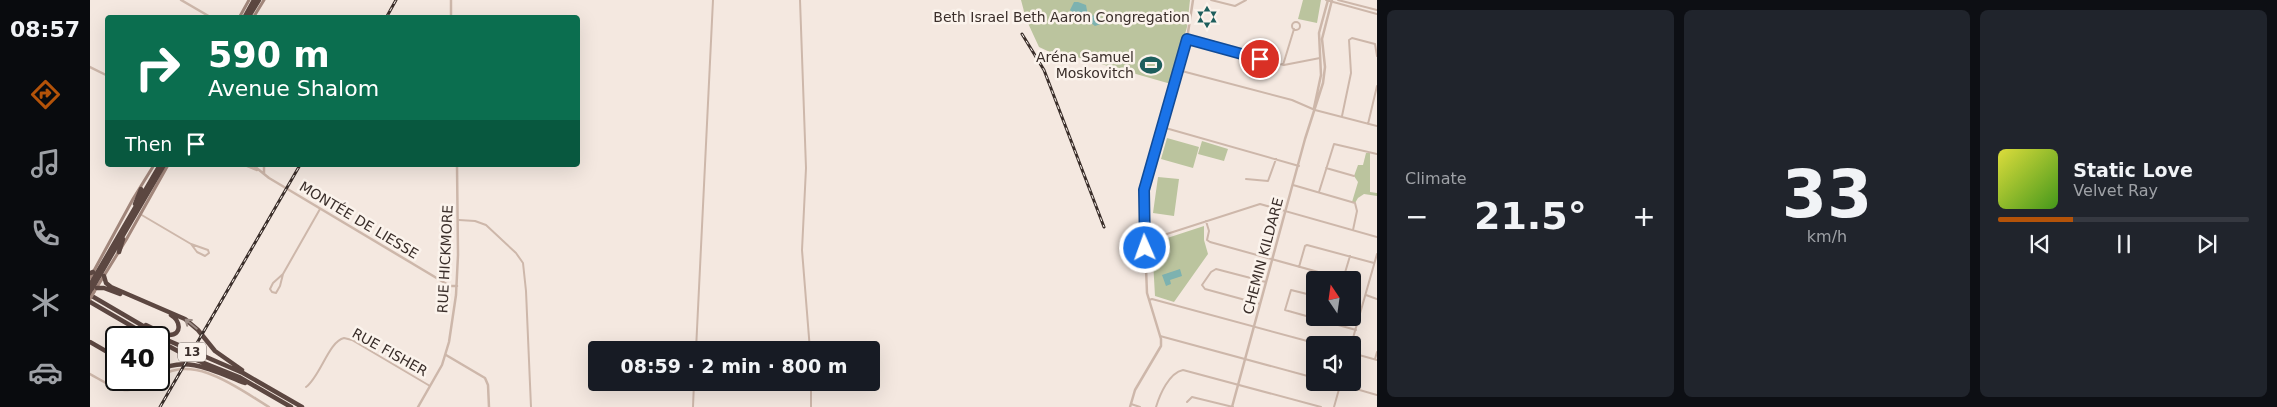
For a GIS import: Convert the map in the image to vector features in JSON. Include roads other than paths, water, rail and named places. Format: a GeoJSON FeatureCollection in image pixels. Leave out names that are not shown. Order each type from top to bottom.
{"type":"FeatureCollection","features":[{"type":"Feature","properties":{"kind":"highway"},"geometry":{"type":"LineString","coordinates":[[246,15],[254,0]]}},
{"type":"Feature","properties":{"kind":"highway"},"geometry":{"type":"LineString","coordinates":[[250,15],[259,0]]}},
{"type":"Feature","properties":{"kind":"highway"},"geometry":{"type":"LineString","coordinates":[[92,290],[132,212],[159,167]]}},
{"type":"Feature","properties":{"kind":"highway"},"geometry":{"type":"LineString","coordinates":[[92,290],[163,167]]}},
{"type":"Feature","properties":{"kind":"highway"},"geometry":{"type":"LineString","coordinates":[[132,212],[141,188]]}},
{"type":"Feature","properties":{"kind":"highway"},"geometry":{"type":"LineString","coordinates":[[119,252],[127,228]]}},
{"type":"Feature","properties":{"kind":"highway"},"geometry":{"type":"LineString","coordinates":[[104,276],[106,283],[111,287],[185,319],[216,351],[258,381]]}},
{"type":"Feature","properties":{"kind":"highway"},"geometry":{"type":"LineString","coordinates":[[92,290],[105,288],[173,316],[178,321],[179,326],[176,333],[168,334],[128,318]]}},
{"type":"Feature","properties":{"kind":"highway","name":"13"},"geometry":{"type":"LineString","coordinates":[[92,290],[128,318],[177,345],[258,381],[302,407]]}},
{"type":"Feature","properties":{"kind":"highway"},"geometry":{"type":"LineString","coordinates":[[90,300],[132,326]]}},
{"type":"Feature","properties":{"kind":"highway"},"geometry":{"type":"LineString","coordinates":[[118,318],[128,326]]}},
{"type":"Feature","properties":{"kind":"highway"},"geometry":{"type":"LineString","coordinates":[[90,341],[105,350]]}},
{"type":"Feature","properties":{"kind":"highway","name":"13"},"geometry":{"type":"LineString","coordinates":[[170,347],[235,375],[292,407]]}},
{"type":"Feature","properties":{"kind":"highway"},"geometry":{"type":"LineString","coordinates":[[170,365],[192,364],[265,392]]}},
{"type":"Feature","properties":{"kind":"main road"},"geometry":{"type":"LineString","coordinates":[[241,15],[249,0]]}},
{"type":"Feature","properties":{"kind":"main road"},"geometry":{"type":"LineString","coordinates":[[255,15],[264,0]]}},
{"type":"Feature","properties":{"kind":"main road"},"geometry":{"type":"LineString","coordinates":[[90,278],[91,272],[153,167]]}},
{"type":"Feature","properties":{"kind":"main road"},"geometry":{"type":"LineString","coordinates":[[90,300],[92,290],[104,276],[119,252],[167,167]]}},
{"type":"Feature","properties":{"kind":"street"},"geometry":{"type":"LineString","coordinates":[[181,0],[207,15]]}},
{"type":"Feature","properties":{"kind":"street"},"geometry":{"type":"LineString","coordinates":[[451,0],[451,15]]}},
{"type":"Feature","properties":{"kind":"street"},"geometry":{"type":"LineString","coordinates":[[696,341],[713,0]]}},
{"type":"Feature","properties":{"kind":"street"},"geometry":{"type":"LineString","coordinates":[[800,0],[806,168],[802,250],[809,341]]}},
{"type":"Feature","properties":{"kind":"street"},"geometry":{"type":"LineString","coordinates":[[1140,407],[1131,406],[1135,390],[1160,350],[1160,336],[1148,300],[1144,192],[1187,39],[1193,0]]}},
{"type":"Feature","properties":{"kind":"street"},"geometry":{"type":"LineString","coordinates":[[1211,0],[1233,6],[1246,0]]}},
{"type":"Feature","properties":{"kind":"street"},"geometry":{"type":"LineString","coordinates":[[1329,0],[1361,6],[1377,14]]}},
{"type":"Feature","properties":{"kind":"street","name":"CHEMIN KILDARE"},"geometry":{"type":"LineString","coordinates":[[1232,407],[1298,166],[1323,83],[1322,40],[1329,0]]}},
{"type":"Feature","properties":{"kind":"street"},"geometry":{"type":"LineString","coordinates":[[1338,0],[1377,10]]}},
{"type":"Feature","properties":{"kind":"street"},"geometry":{"type":"LineString","coordinates":[[1283,65],[1294,29]]}},
{"type":"Feature","properties":{"kind":"street"},"geometry":{"type":"LineString","coordinates":[[1342,117],[1351,73],[1349,40],[1352,38],[1375,44],[1377,56]]}},
{"type":"Feature","properties":{"kind":"street"},"geometry":{"type":"LineString","coordinates":[[1187,39],[1283,65],[1322,58]]}},
{"type":"Feature","properties":{"kind":"street"},"geometry":{"type":"LineString","coordinates":[[90,67],[105,75]]}},
{"type":"Feature","properties":{"kind":"street"},"geometry":{"type":"LineString","coordinates":[[1178,70],[1292,100],[1315,110],[1377,126]]}},
{"type":"Feature","properties":{"kind":"street"},"geometry":{"type":"LineString","coordinates":[[1368,124],[1377,86]]}},
{"type":"Feature","properties":{"kind":"street"},"geometry":{"type":"LineString","coordinates":[[1162,127],[1298,166]]}},
{"type":"Feature","properties":{"kind":"street"},"geometry":{"type":"LineString","coordinates":[[1319,192],[1334,144],[1377,154]]}},
{"type":"Feature","properties":{"kind":"street"},"geometry":{"type":"LineString","coordinates":[[1246,179],[1268,182],[1276,160]]}},
{"type":"Feature","properties":{"kind":"street"},"geometry":{"type":"LineString","coordinates":[[248,167],[259,170]]}},
{"type":"Feature","properties":{"kind":"street","name":"MONTÉE DE LIESSE"},"geometry":{"type":"LineString","coordinates":[[255,167],[264,175],[450,286],[457,286]]}},
{"type":"Feature","properties":{"kind":"street"},"geometry":{"type":"LineString","coordinates":[[264,167],[264,175]]}},
{"type":"Feature","properties":{"kind":"street","name":"RUE HICKMORE"},"geometry":{"type":"LineString","coordinates":[[418,407],[446,355],[457,286],[459,220],[457,167]]}},
{"type":"Feature","properties":{"kind":"street"},"geometry":{"type":"LineString","coordinates":[[1326,168],[1354,176]]}},
{"type":"Feature","properties":{"kind":"street"},"geometry":{"type":"LineString","coordinates":[[1293,185],[1355,203],[1357,211],[1353,230]]}},
{"type":"Feature","properties":{"kind":"street"},"geometry":{"type":"LineString","coordinates":[[1145,241],[1194,227],[1206,221],[1259,204],[1377,237]]}},
{"type":"Feature","properties":{"kind":"street"},"geometry":{"type":"LineString","coordinates":[[282,274],[276,293],[272,292],[270,289],[272,285],[282,274],[320,209]]}},
{"type":"Feature","properties":{"kind":"street"},"geometry":{"type":"LineString","coordinates":[[140,214],[191,244],[202,255],[205,256],[208,253],[208,250],[202,246],[191,244]]}},
{"type":"Feature","properties":{"kind":"street"},"geometry":{"type":"LineString","coordinates":[[459,220],[478,221],[486,225],[516,253],[523,263],[531,407]]}},
{"type":"Feature","properties":{"kind":"street"},"geometry":{"type":"LineString","coordinates":[[1206,221],[1209,231],[1208,241],[1343,278],[1350,256]]}},
{"type":"Feature","properties":{"kind":"street"},"geometry":{"type":"LineString","coordinates":[[1299,267],[1304,246],[1307,245],[1374,263]]}},
{"type":"Feature","properties":{"kind":"street"},"geometry":{"type":"LineString","coordinates":[[1361,309],[1377,254]]}},
{"type":"Feature","properties":{"kind":"street"},"geometry":{"type":"LineString","coordinates":[[1260,304],[1203,288],[1202,285],[1211,272],[1216,269],[1266,282]]}},
{"type":"Feature","properties":{"kind":"street"},"geometry":{"type":"LineString","coordinates":[[1306,294],[1291,290],[1284,308],[1287,312],[1306,317]]}},
{"type":"Feature","properties":{"kind":"street"},"geometry":{"type":"LineString","coordinates":[[1366,295],[1377,299]]}},
{"type":"Feature","properties":{"kind":"street"},"geometry":{"type":"LineString","coordinates":[[1148,300],[1152,299],[1306,341]]}},
{"type":"Feature","properties":{"kind":"street"},"geometry":{"type":"LineString","coordinates":[[1341,326],[1356,330]]}},
{"type":"Feature","properties":{"kind":"street"},"geometry":{"type":"LineString","coordinates":[[1354,336],[1357,326]]}},
{"type":"Feature","properties":{"kind":"street"},"geometry":{"type":"LineString","coordinates":[[1160,336],[1306,375]]}},
{"type":"Feature","properties":{"kind":"street","name":"RUE FISHER"},"geometry":{"type":"LineString","coordinates":[[306,387],[315,378],[336,342],[344,338],[352,340],[430,386]]}},
{"type":"Feature","properties":{"kind":"street"},"geometry":{"type":"LineString","coordinates":[[1361,356],[1376,360],[1377,352]]}},
{"type":"Feature","properties":{"kind":"street"},"geometry":{"type":"LineString","coordinates":[[446,355],[485,378],[488,385],[489,407]]}},
{"type":"Feature","properties":{"kind":"street"},"geometry":{"type":"LineString","coordinates":[[170,372],[176,369],[196,371],[225,381],[269,407]]}},
{"type":"Feature","properties":{"kind":"street"},"geometry":{"type":"LineString","coordinates":[[1156,407],[1172,376],[1180,370],[1187,370],[1321,407]]}},
{"type":"Feature","properties":{"kind":"street"},"geometry":{"type":"LineString","coordinates":[[90,374],[105,383]]}},
{"type":"Feature","properties":{"kind":"street"},"geometry":{"type":"LineString","coordinates":[[1361,390],[1377,395]]}},
{"type":"Feature","properties":{"kind":"street"},"geometry":{"type":"LineString","coordinates":[[693,407],[694,391]]}},
{"type":"Feature","properties":{"kind":"street"},"geometry":{"type":"LineString","coordinates":[[811,391],[811,407]]}},
{"type":"Feature","properties":{"kind":"street"},"geometry":{"type":"LineString","coordinates":[[1334,407],[1338,391]]}},
{"type":"Feature","properties":{"kind":"street"},"geometry":{"type":"LineString","coordinates":[[1187,402],[1192,397],[1232,407]]}},
{"type":"Feature","properties":{"kind":"water"},"geometry":{"type":"Polygon","coordinates":[[[1074,2],[1086,5],[1088,16],[1100,15],[1101,24],[1095,26],[1086,19],[1079,21],[1072,18],[1073,13],[1070,10],[1074,2]]]}},
{"type":"Feature","properties":{"kind":"water"},"geometry":{"type":"Polygon","coordinates":[[[1180,269],[1182,276],[1170,280],[1171,284],[1166,286],[1162,275],[1180,269]]]}},
{"type":"Feature","properties":{"kind":"railway"},"geometry":{"type":"LineString","coordinates":[[388,15],[396,0]]}},
{"type":"Feature","properties":{"kind":"railway"},"geometry":{"type":"LineString","coordinates":[[1022,34],[1044,70],[1104,227]]}},
{"type":"Feature","properties":{"kind":"railway"},"geometry":{"type":"LineString","coordinates":[[160,407],[299,167]]}},
{"type":"Feature","properties":{"kind":"place","name":"Beth Israel Beth Aaron Congregation"},"geometry":{"type":"Point","coordinates":[1207,17]}},
{"type":"Feature","properties":{"kind":"place","name":"Aréna Samuel Moskovitch"},"geometry":{"type":"Point","coordinates":[1151,65]}}]}
